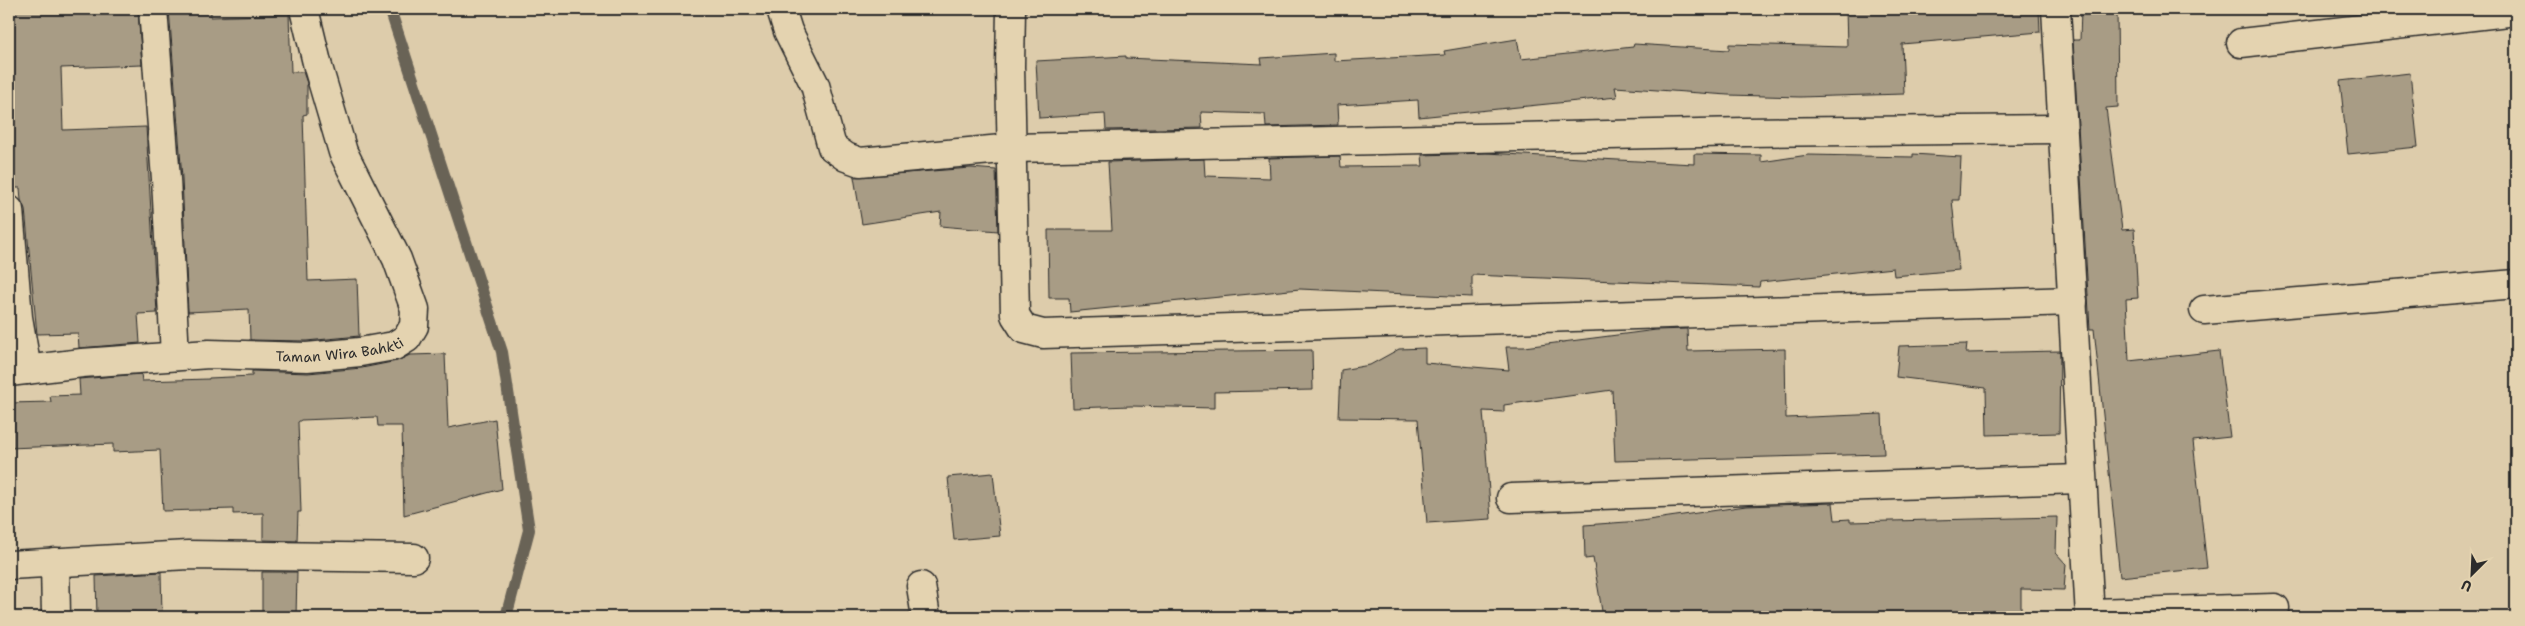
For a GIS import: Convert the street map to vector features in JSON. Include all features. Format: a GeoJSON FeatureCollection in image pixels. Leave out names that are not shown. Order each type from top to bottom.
{"type":"FeatureCollection","features":[{"type":"Feature","properties":{"kind":"street"},"geometry":{"type":"LineString","coordinates":[[153,9],[173,288],[175,356]]}},
{"type":"Feature","properties":{"kind":"street","name":"Taman Wira Bahkti"},"geometry":{"type":"LineString","coordinates":[[18,371],[209,354],[307,357],[360,352],[394,346],[407,338],[414,326],[415,309],[397,259],[343,152],[318,67],[304,9]]}},
{"type":"Feature","properties":{"kind":"street"},"geometry":{"type":"LineString","coordinates":[[781,9],[788,31],[815,84],[832,147],[846,157],[860,162],[1014,148],[1735,132],[2062,129]]}},
{"type":"Feature","properties":{"kind":"street"},"geometry":{"type":"LineString","coordinates":[[1011,9],[1010,66],[1014,148],[1015,315],[1024,330],[1043,334],[2073,301]]}},
{"type":"Feature","properties":{"kind":"street"},"geometry":{"type":"LineString","coordinates":[[2056,9],[2073,301],[2080,479],[2090,615],[2275,608]]}},
{"type":"Feature","properties":{"kind":"street"},"geometry":{"type":"LineString","coordinates":[[2241,43],[2516,11]]}},
{"type":"Feature","properties":{"kind":"street"},"geometry":{"type":"LineString","coordinates":[[9,210],[18,317],[18,371]]}},
{"type":"Feature","properties":{"kind":"street"},"geometry":{"type":"LineString","coordinates":[[2204,310],[2516,284]]}},
{"type":"Feature","properties":{"kind":"street"},"geometry":{"type":"LineString","coordinates":[[1512,498],[2080,479]]}},
{"type":"Feature","properties":{"kind":"street"},"geometry":{"type":"LineString","coordinates":[[9,565],[188,555],[414,558]]}},
{"type":"Feature","properties":{"kind":"street"},"geometry":{"type":"LineString","coordinates":[[55,562],[56,617]]}},
{"type":"Feature","properties":{"kind":"street"},"geometry":{"type":"LineString","coordinates":[[921,586],[926,617]]}},
{"type":"Feature","properties":{"kind":"building"},"geometry":{"type":"Polygon","coordinates":[[[9,9],[138,9],[142,65],[61,68],[63,130],[146,127],[157,313],[138,314],[140,343],[79,348],[78,333],[37,334],[25,209],[21,200],[20,188],[15,188],[9,78],[9,9]]]}},
{"type":"Feature","properties":{"kind":"building"},"geometry":{"type":"Polygon","coordinates":[[[169,9],[211,9],[211,17],[289,14],[291,72],[303,72],[307,83],[307,114],[303,115],[308,281],[357,279],[359,336],[306,341],[250,340],[249,309],[188,312],[182,178],[169,9]]]}},
{"type":"Feature","properties":{"kind":"building"},"geometry":{"type":"Polygon","coordinates":[[[1846,9],[2039,9],[2040,32],[1902,44],[1904,94],[1800,97],[1728,95],[1615,87],[1617,97],[1419,117],[1418,100],[1337,105],[1338,125],[1266,127],[1265,114],[1201,112],[1202,128],[1106,130],[1105,114],[1039,118],[1036,61],[1126,56],[1126,58],[1262,64],[1261,58],[1334,53],[1334,61],[1445,55],[1444,51],[1517,39],[1521,59],[1633,47],[1634,44],[1729,50],[1729,44],[1847,47],[1846,9]]]}},
{"type":"Feature","properties":{"kind":"building"},"geometry":{"type":"Polygon","coordinates":[[[2081,9],[2117,9],[2118,107],[2106,108],[2122,230],[2134,229],[2138,298],[2126,299],[2129,361],[2219,351],[2230,437],[2193,441],[2207,568],[2120,577],[2094,329],[2090,329],[2073,40],[2080,40],[2081,9]]]}},
{"type":"Feature","properties":{"kind":"building"},"geometry":{"type":"Polygon","coordinates":[[[2410,73],[2418,147],[2348,154],[2340,81],[2410,73]]]}},
{"type":"Feature","properties":{"kind":"building"},"geometry":{"type":"Polygon","coordinates":[[[1486,153],[1694,164],[1694,154],[1761,155],[1761,162],[1808,155],[1913,157],[1913,154],[1961,157],[1959,200],[1952,200],[1959,270],[1894,276],[1893,268],[1760,282],[1759,287],[1472,275],[1472,297],[1300,289],[1070,312],[1069,298],[1049,298],[1048,230],[1112,230],[1108,162],[1204,159],[1205,176],[1270,178],[1269,158],[1340,156],[1341,167],[1423,166],[1422,155],[1486,153]]]}},
{"type":"Feature","properties":{"kind":"building"},"geometry":{"type":"Polygon","coordinates":[[[971,168],[996,170],[998,231],[940,226],[941,212],[862,224],[854,177],[971,168]]]}},
{"type":"Feature","properties":{"kind":"building"},"geometry":{"type":"Polygon","coordinates":[[[1687,329],[1688,351],[1785,349],[1786,418],[1882,414],[1884,454],[1615,461],[1612,390],[1504,405],[1504,412],[1483,411],[1491,519],[1427,523],[1418,419],[1339,418],[1341,370],[1370,365],[1399,349],[1425,348],[1425,363],[1509,370],[1506,347],[1524,347],[1656,330],[1687,329]]]}},
{"type":"Feature","properties":{"kind":"building"},"geometry":{"type":"Polygon","coordinates":[[[1967,344],[1966,353],[2060,351],[2059,433],[1987,435],[1986,388],[1896,377],[1899,346],[1967,344]]]}},
{"type":"Feature","properties":{"kind":"building"},"geometry":{"type":"Polygon","coordinates":[[[1312,350],[1313,390],[1214,392],[1214,408],[1131,406],[1073,408],[1071,353],[1312,350]]]}},
{"type":"Feature","properties":{"kind":"building"},"geometry":{"type":"Polygon","coordinates":[[[445,354],[448,428],[495,419],[502,489],[404,515],[402,426],[378,426],[377,417],[301,420],[298,422],[301,512],[298,512],[297,541],[263,540],[263,513],[233,514],[233,509],[163,511],[160,450],[113,452],[113,444],[9,448],[9,403],[51,402],[50,396],[80,395],[79,379],[141,374],[142,381],[252,376],[252,371],[308,373],[362,368],[397,361],[410,355],[445,354]]]}},
{"type":"Feature","properties":{"kind":"building"},"geometry":{"type":"Polygon","coordinates":[[[993,473],[1000,536],[954,540],[948,477],[993,473]]]}},
{"type":"Feature","properties":{"kind":"building"},"geometry":{"type":"Polygon","coordinates":[[[1833,503],[1835,520],[1850,519],[1850,522],[2057,517],[2056,553],[2066,564],[2064,590],[2021,589],[2021,617],[1603,617],[1593,558],[1585,559],[1584,525],[1641,521],[1746,506],[1833,503]]]}},
{"type":"Feature","properties":{"kind":"building"},"geometry":{"type":"Polygon","coordinates":[[[161,572],[162,615],[97,617],[96,576],[161,572]]]}},
{"type":"Feature","properties":{"kind":"building"},"geometry":{"type":"Polygon","coordinates":[[[262,572],[297,572],[296,617],[262,617],[262,572]]]}},
{"type":"Feature","properties":{"kind":"waterway"},"geometry":{"type":"LineString","coordinates":[[390,9],[502,352],[529,530],[506,617]]}}]}
